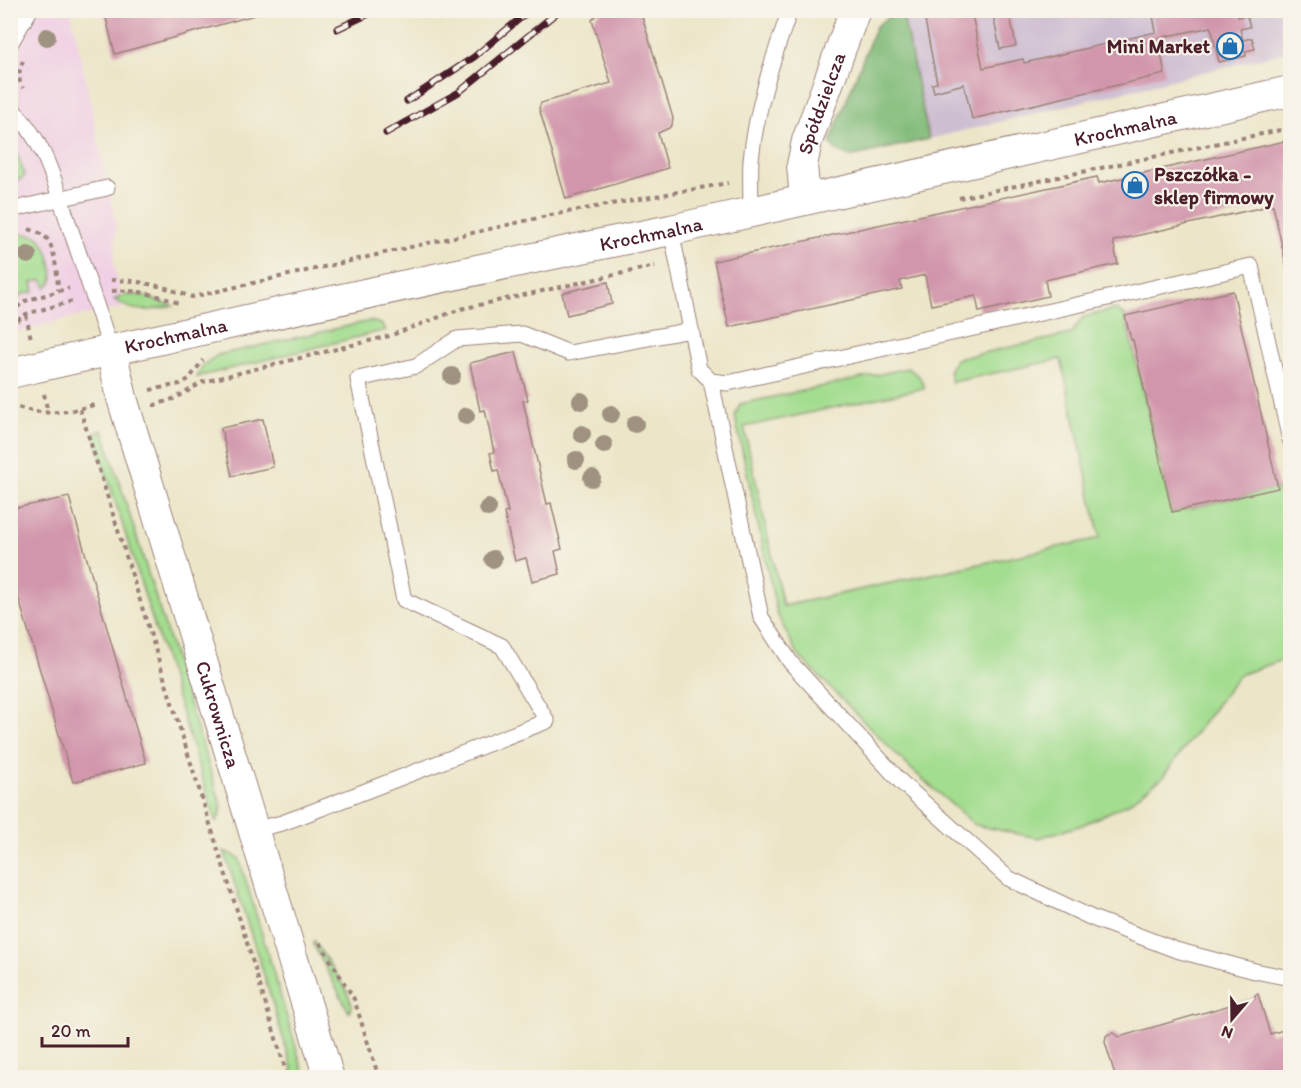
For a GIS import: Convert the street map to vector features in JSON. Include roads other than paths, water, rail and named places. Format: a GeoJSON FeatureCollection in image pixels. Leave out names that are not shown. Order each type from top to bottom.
{"type":"FeatureCollection","features":[{"type":"Feature","properties":{"kind":"street","name":"Spółdzielcza"},"geometry":{"type":"LineString","coordinates":[[805,199],[802,165],[807,141],[855,10]]}},
{"type":"Feature","properties":{"kind":"street","name":"Krochmalna"},"geometry":{"type":"LineString","coordinates":[[10,373],[526,259],[672,230],[1290,91]]}},
{"type":"Feature","properties":{"kind":"street","name":"Cukrownicza"},"geometry":{"type":"LineString","coordinates":[[111,350],[122,398],[329,1077]]}},
{"type":"Feature","properties":{"kind":"lane"},"geometry":{"type":"LineString","coordinates":[[10,44],[30,10]]}},
{"type":"Feature","properties":{"kind":"lane"},"geometry":{"type":"LineString","coordinates":[[751,211],[751,161],[757,120],[790,10]]}},
{"type":"Feature","properties":{"kind":"lane"},"geometry":{"type":"LineString","coordinates":[[10,107],[23,119],[48,162],[111,350]]}},
{"type":"Feature","properties":{"kind":"lane"},"geometry":{"type":"LineString","coordinates":[[10,210],[107,188]]}},
{"type":"Feature","properties":{"kind":"lane"},"geometry":{"type":"LineString","coordinates":[[672,230],[699,369],[711,381],[761,617],[790,663],[901,782],[1008,878],[1092,918],[1176,950],[1290,978]]}},
{"type":"Feature","properties":{"kind":"lane"},"geometry":{"type":"LineString","coordinates":[[711,381],[728,383],[1251,266],[1290,440]]}},
{"type":"Feature","properties":{"kind":"lane"},"geometry":{"type":"LineString","coordinates":[[253,830],[291,819],[547,721],[501,646],[404,600],[358,379],[416,366],[457,339],[522,334],[569,353],[691,330]]}},
{"type":"Feature","properties":{"kind":"railway"},"geometry":{"type":"LineString","coordinates":[[337,29],[377,10]]}},
{"type":"Feature","properties":{"kind":"railway"},"geometry":{"type":"LineString","coordinates":[[407,101],[474,57],[530,10]]}},
{"type":"Feature","properties":{"kind":"railway"},"geometry":{"type":"LineString","coordinates":[[386,133],[459,92],[560,10]]}},
{"type":"Feature","properties":{"kind":"place","name":"Mini Market"},"geometry":{"type":"Point","coordinates":[1230,46]}},
{"type":"Feature","properties":{"kind":"place","name":"Pszczółka - sklep firmowy"},"geometry":{"type":"Point","coordinates":[1135,185]}}]}
